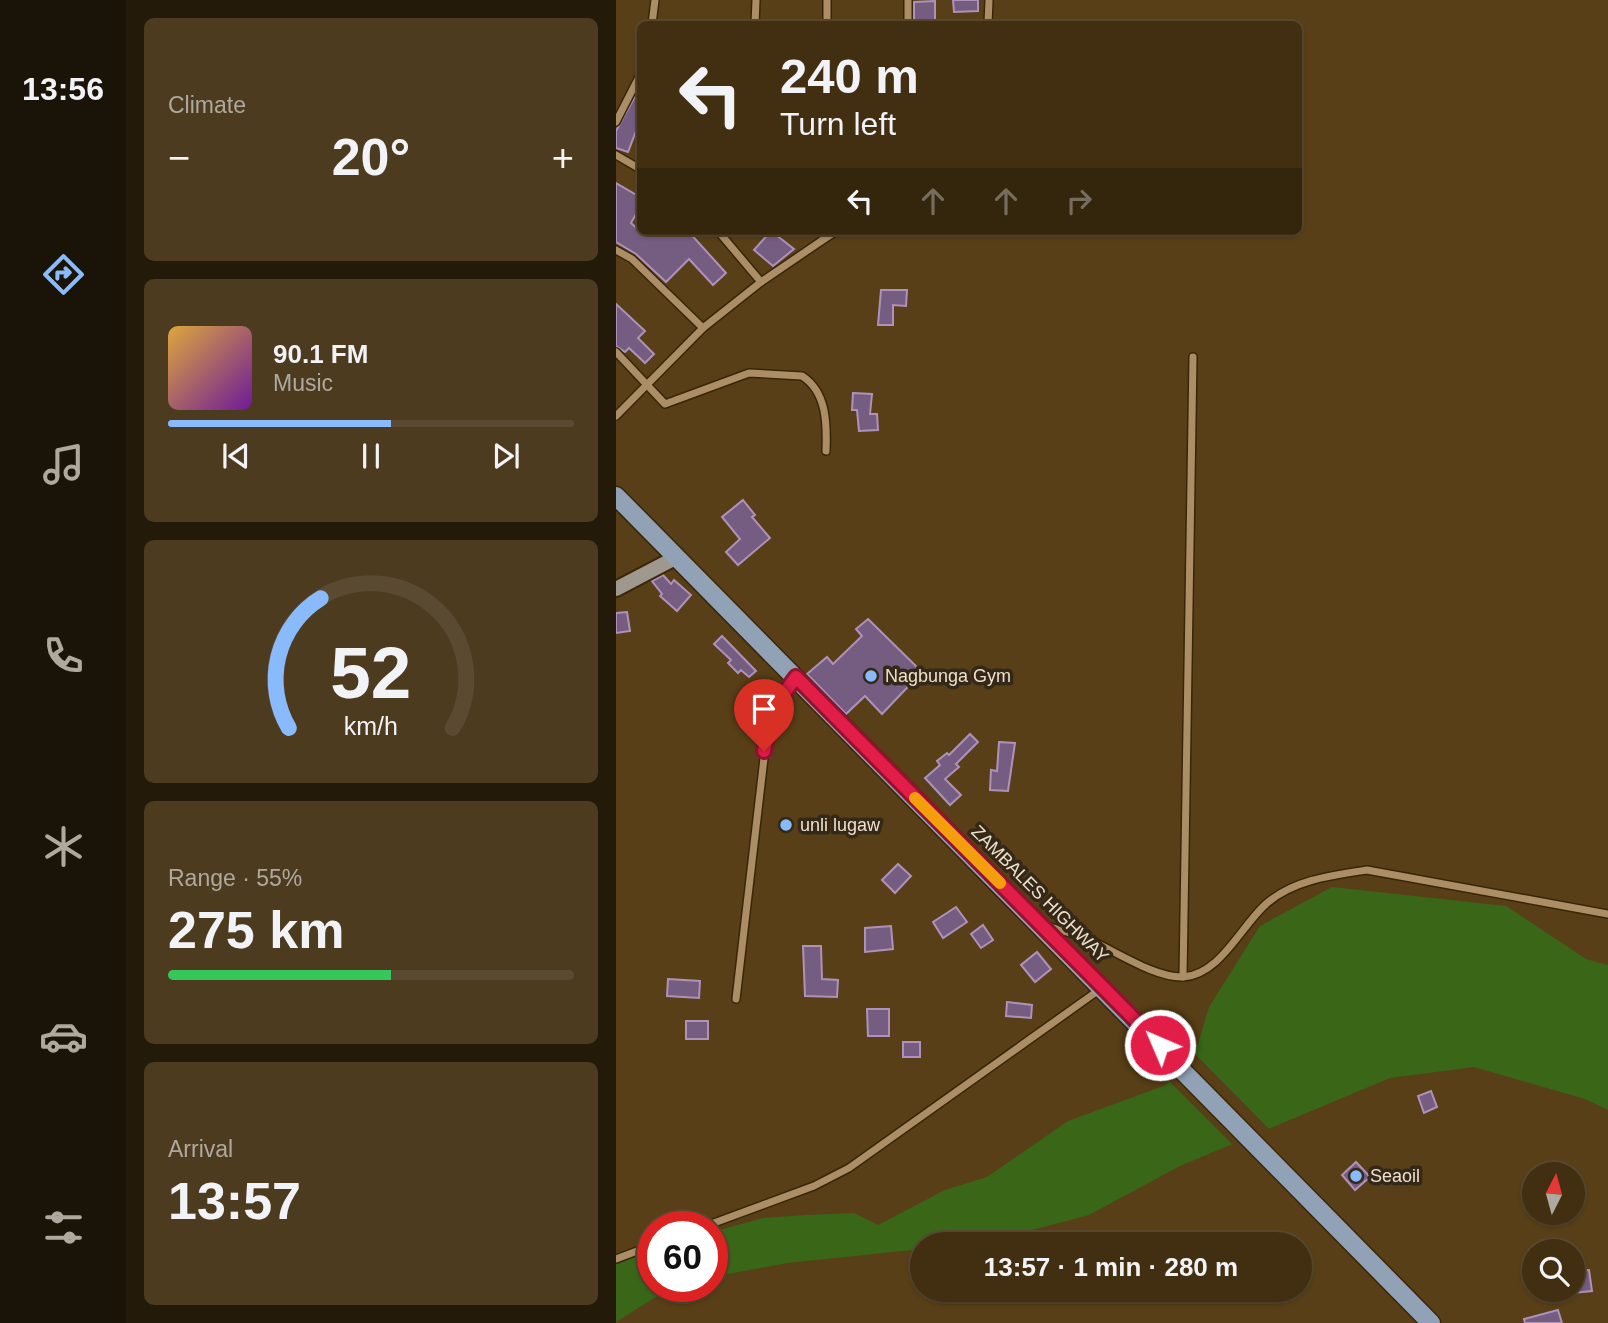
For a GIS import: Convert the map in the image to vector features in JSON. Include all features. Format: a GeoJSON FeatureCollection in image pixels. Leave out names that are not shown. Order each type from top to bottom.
{"type":"FeatureCollection","features":[{"type":"Feature","properties":{"kind":"main road","name":"ZAMBALES HIGHWAY"},"geometry":{"type":"LineString","coordinates":[[616,496],[1432,1323]]}},
{"type":"Feature","properties":{"kind":"street"},"geometry":{"type":"LineString","coordinates":[[652,21],[655,0]]}},
{"type":"Feature","properties":{"kind":"street"},"geometry":{"type":"LineString","coordinates":[[755,21],[756,0]]}},
{"type":"Feature","properties":{"kind":"street"},"geometry":{"type":"LineString","coordinates":[[827,0],[827,21]]}},
{"type":"Feature","properties":{"kind":"street"},"geometry":{"type":"LineString","coordinates":[[908,0],[908,21]]}},
{"type":"Feature","properties":{"kind":"street"},"geometry":{"type":"LineString","coordinates":[[989,0],[989,21]]}},
{"type":"Feature","properties":{"kind":"street"},"geometry":{"type":"LineString","coordinates":[[616,122],[637,84]]}},
{"type":"Feature","properties":{"kind":"street"},"geometry":{"type":"LineString","coordinates":[[616,155],[637,167]]}},
{"type":"Feature","properties":{"kind":"street"},"geometry":{"type":"LineString","coordinates":[[722,235],[761,282]]}},
{"type":"Feature","properties":{"kind":"street"},"geometry":{"type":"LineString","coordinates":[[616,416],[703,328],[827,235]]}},
{"type":"Feature","properties":{"kind":"street"},"geometry":{"type":"LineString","coordinates":[[616,250],[632,259],[703,328]]}},
{"type":"Feature","properties":{"kind":"street"},"geometry":{"type":"LineString","coordinates":[[616,352],[669,404],[748,373],[802,376],[808,380],[823,405],[827,419],[826,451]]}},
{"type":"Feature","properties":{"kind":"street"},"geometry":{"type":"LineString","coordinates":[[1183,977],[1193,357]]}},
{"type":"Feature","properties":{"kind":"street"},"geometry":{"type":"LineString","coordinates":[[616,589],[677,557]]}},
{"type":"Feature","properties":{"kind":"street"},"geometry":{"type":"LineString","coordinates":[[736,999],[768,724],[772,710],[796,677]]}},
{"type":"Feature","properties":{"kind":"street"},"geometry":{"type":"LineString","coordinates":[[1040,924],[1082,937],[1162,974],[1183,977],[1201,972],[1216,961],[1267,903],[1294,887],[1340,874],[1367,870],[1608,914]]}},
{"type":"Feature","properties":{"kind":"street"},"geometry":{"type":"LineString","coordinates":[[728,1218],[814,1186],[849,1168],[891,1141],[1102,987]]}},
{"type":"Feature","properties":{"kind":"street"},"geometry":{"type":"LineString","coordinates":[[616,1259],[637,1251]]}},
{"type":"Feature","properties":{"kind":"shaded area"},"geometry":{"type":"Polygon","coordinates":[[[1332,887],[1506,906],[1586,959],[1608,965],[1608,1110],[1585,1099],[1474,1067],[1390,1078],[1180,1166],[1089,1215],[1025,1232],[910,1232],[910,1250],[787,1263],[728,1274],[728,1228],[763,1218],[854,1213],[878,1225],[945,1190],[987,1177],[1068,1121],[1166,1085],[1196,1050],[1209,1007],[1260,926],[1332,887]]]}},
{"type":"Feature","properties":{"kind":"shaded area"},"geometry":{"type":"Polygon","coordinates":[[[637,1254],[637,1302],[648,1302],[616,1322],[616,1261],[637,1254]]]}},
{"type":"Feature","properties":{"kind":"pier"},"geometry":{"type":"Polygon","coordinates":[[[1192,1051],[1272,1132],[1235,1147],[1167,1079],[1192,1051]]]}},
{"type":"Feature","properties":{"kind":"building"},"geometry":{"type":"Polygon","coordinates":[[[953,0],[978,0],[978,11],[954,12],[953,0]]]}},
{"type":"Feature","properties":{"kind":"building"},"geometry":{"type":"Polygon","coordinates":[[[935,1],[935,20],[914,20],[914,2],[935,1]]]}},
{"type":"Feature","properties":{"kind":"building"},"geometry":{"type":"Polygon","coordinates":[[[637,92],[637,129],[628,152],[616,148],[616,131],[637,92]]]}},
{"type":"Feature","properties":{"kind":"building"},"geometry":{"type":"Polygon","coordinates":[[[616,183],[637,195],[637,212],[631,223],[637,228],[637,235],[692,235],[726,273],[713,285],[689,259],[666,282],[636,254],[616,242],[616,183]]]}},
{"type":"Feature","properties":{"kind":"building"},"geometry":{"type":"Polygon","coordinates":[[[767,235],[776,235],[794,249],[773,266],[754,250],[767,235]]]}},
{"type":"Feature","properties":{"kind":"building"},"geometry":{"type":"Polygon","coordinates":[[[881,290],[907,290],[906,306],[893,305],[893,325],[878,325],[881,290]]]}},
{"type":"Feature","properties":{"kind":"building"},"geometry":{"type":"Polygon","coordinates":[[[616,304],[645,331],[638,338],[654,354],[645,363],[629,348],[625,352],[616,346],[616,304]]]}},
{"type":"Feature","properties":{"kind":"building"},"geometry":{"type":"Polygon","coordinates":[[[853,393],[872,394],[870,414],[877,414],[878,430],[859,431],[857,410],[852,410],[853,393]]]}},
{"type":"Feature","properties":{"kind":"building"},"geometry":{"type":"Polygon","coordinates":[[[743,500],[755,515],[752,517],[770,538],[738,565],[726,552],[740,539],[722,517],[743,500]]]}},
{"type":"Feature","properties":{"kind":"building"},"geometry":{"type":"Polygon","coordinates":[[[663,575],[671,584],[674,580],[691,595],[677,611],[660,596],[662,594],[652,581],[663,575]]]}},
{"type":"Feature","properties":{"kind":"building"},"geometry":{"type":"Polygon","coordinates":[[[627,612],[630,631],[616,633],[616,613],[627,612]]]}},
{"type":"Feature","properties":{"kind":"building"},"geometry":{"type":"Polygon","coordinates":[[[868,619],[922,672],[882,714],[865,696],[846,714],[807,674],[827,657],[833,664],[862,636],[856,629],[868,619]]]}},
{"type":"Feature","properties":{"kind":"building"},"geometry":{"type":"Polygon","coordinates":[[[722,636],[756,671],[749,677],[741,670],[738,673],[728,663],[731,660],[714,644],[722,636]]]}},
{"type":"Feature","properties":{"kind":"building"},"geometry":{"type":"Polygon","coordinates":[[[970,734],[978,742],[956,764],[959,767],[945,779],[961,795],[950,805],[925,778],[940,765],[937,761],[947,753],[949,755],[970,734]]]}},
{"type":"Feature","properties":{"kind":"building"},"geometry":{"type":"Polygon","coordinates":[[[999,742],[1015,743],[1008,791],[990,790],[991,770],[997,771],[999,742]]]}},
{"type":"Feature","properties":{"kind":"building"},"geometry":{"type":"Polygon","coordinates":[[[898,864],[911,876],[895,893],[882,880],[898,864]]]}},
{"type":"Feature","properties":{"kind":"building"},"geometry":{"type":"Polygon","coordinates":[[[956,907],[967,922],[943,938],[933,922],[956,907]]]}},
{"type":"Feature","properties":{"kind":"building"},"geometry":{"type":"Polygon","coordinates":[[[983,925],[993,940],[981,948],[971,934],[983,925]]]}},
{"type":"Feature","properties":{"kind":"building"},"geometry":{"type":"Polygon","coordinates":[[[891,926],[893,949],[865,952],[865,928],[891,926]]]}},
{"type":"Feature","properties":{"kind":"building"},"geometry":{"type":"Polygon","coordinates":[[[803,946],[821,946],[822,979],[838,980],[837,997],[805,996],[803,946]]]}},
{"type":"Feature","properties":{"kind":"building"},"geometry":{"type":"Polygon","coordinates":[[[1037,952],[1051,969],[1035,982],[1021,965],[1037,952]]]}},
{"type":"Feature","properties":{"kind":"building"},"geometry":{"type":"Polygon","coordinates":[[[668,979],[700,981],[699,998],[667,996],[668,979]]]}},
{"type":"Feature","properties":{"kind":"building"},"geometry":{"type":"Polygon","coordinates":[[[1007,1002],[1032,1005],[1031,1018],[1006,1016],[1007,1002]]]}},
{"type":"Feature","properties":{"kind":"building"},"geometry":{"type":"Polygon","coordinates":[[[867,1009],[889,1009],[889,1036],[868,1036],[867,1009]]]}},
{"type":"Feature","properties":{"kind":"building"},"geometry":{"type":"Polygon","coordinates":[[[686,1021],[708,1021],[708,1039],[686,1039],[686,1021]]]}},
{"type":"Feature","properties":{"kind":"building"},"geometry":{"type":"Polygon","coordinates":[[[903,1042],[920,1042],[920,1057],[903,1057],[903,1042]]]}},
{"type":"Feature","properties":{"kind":"building"},"geometry":{"type":"Polygon","coordinates":[[[1431,1091],[1437,1107],[1424,1113],[1418,1096],[1431,1091]]]}},
{"type":"Feature","properties":{"kind":"building","name":"Seaoil"},"geometry":{"type":"Polygon","coordinates":[[[1356,1162],[1370,1177],[1355,1190],[1342,1175],[1356,1162]]]}},
{"type":"Feature","properties":{"kind":"building"},"geometry":{"type":"Polygon","coordinates":[[[1585,1270],[1589,1270],[1592,1291],[1585,1292],[1585,1270]]]}},
{"type":"Feature","properties":{"kind":"building"},"geometry":{"type":"Polygon","coordinates":[[[1558,1310],[1562,1323],[1525,1323],[1524,1319],[1558,1310]]]}},
{"type":"Feature","properties":{"kind":"slow traffic"},"geometry":{"type":"LineString","coordinates":[[915,798],[1000,883]]}},
{"type":"Feature","properties":{"kind":"place","name":"Nagbunga Gym"},"geometry":{"type":"Point","coordinates":[871,676]}},
{"type":"Feature","properties":{"kind":"place","name":"unli lugaw"},"geometry":{"type":"Point","coordinates":[786,825]}},
{"type":"Feature","properties":{"kind":"place","name":"Seaoil"},"geometry":{"type":"Point","coordinates":[1356,1176]}},
{"type":"Feature","properties":{"kind":"route"},"geometry":{"type":"LineString","coordinates":[[764,751],[772,710],[796,677],[1160,1045]]}}]}
